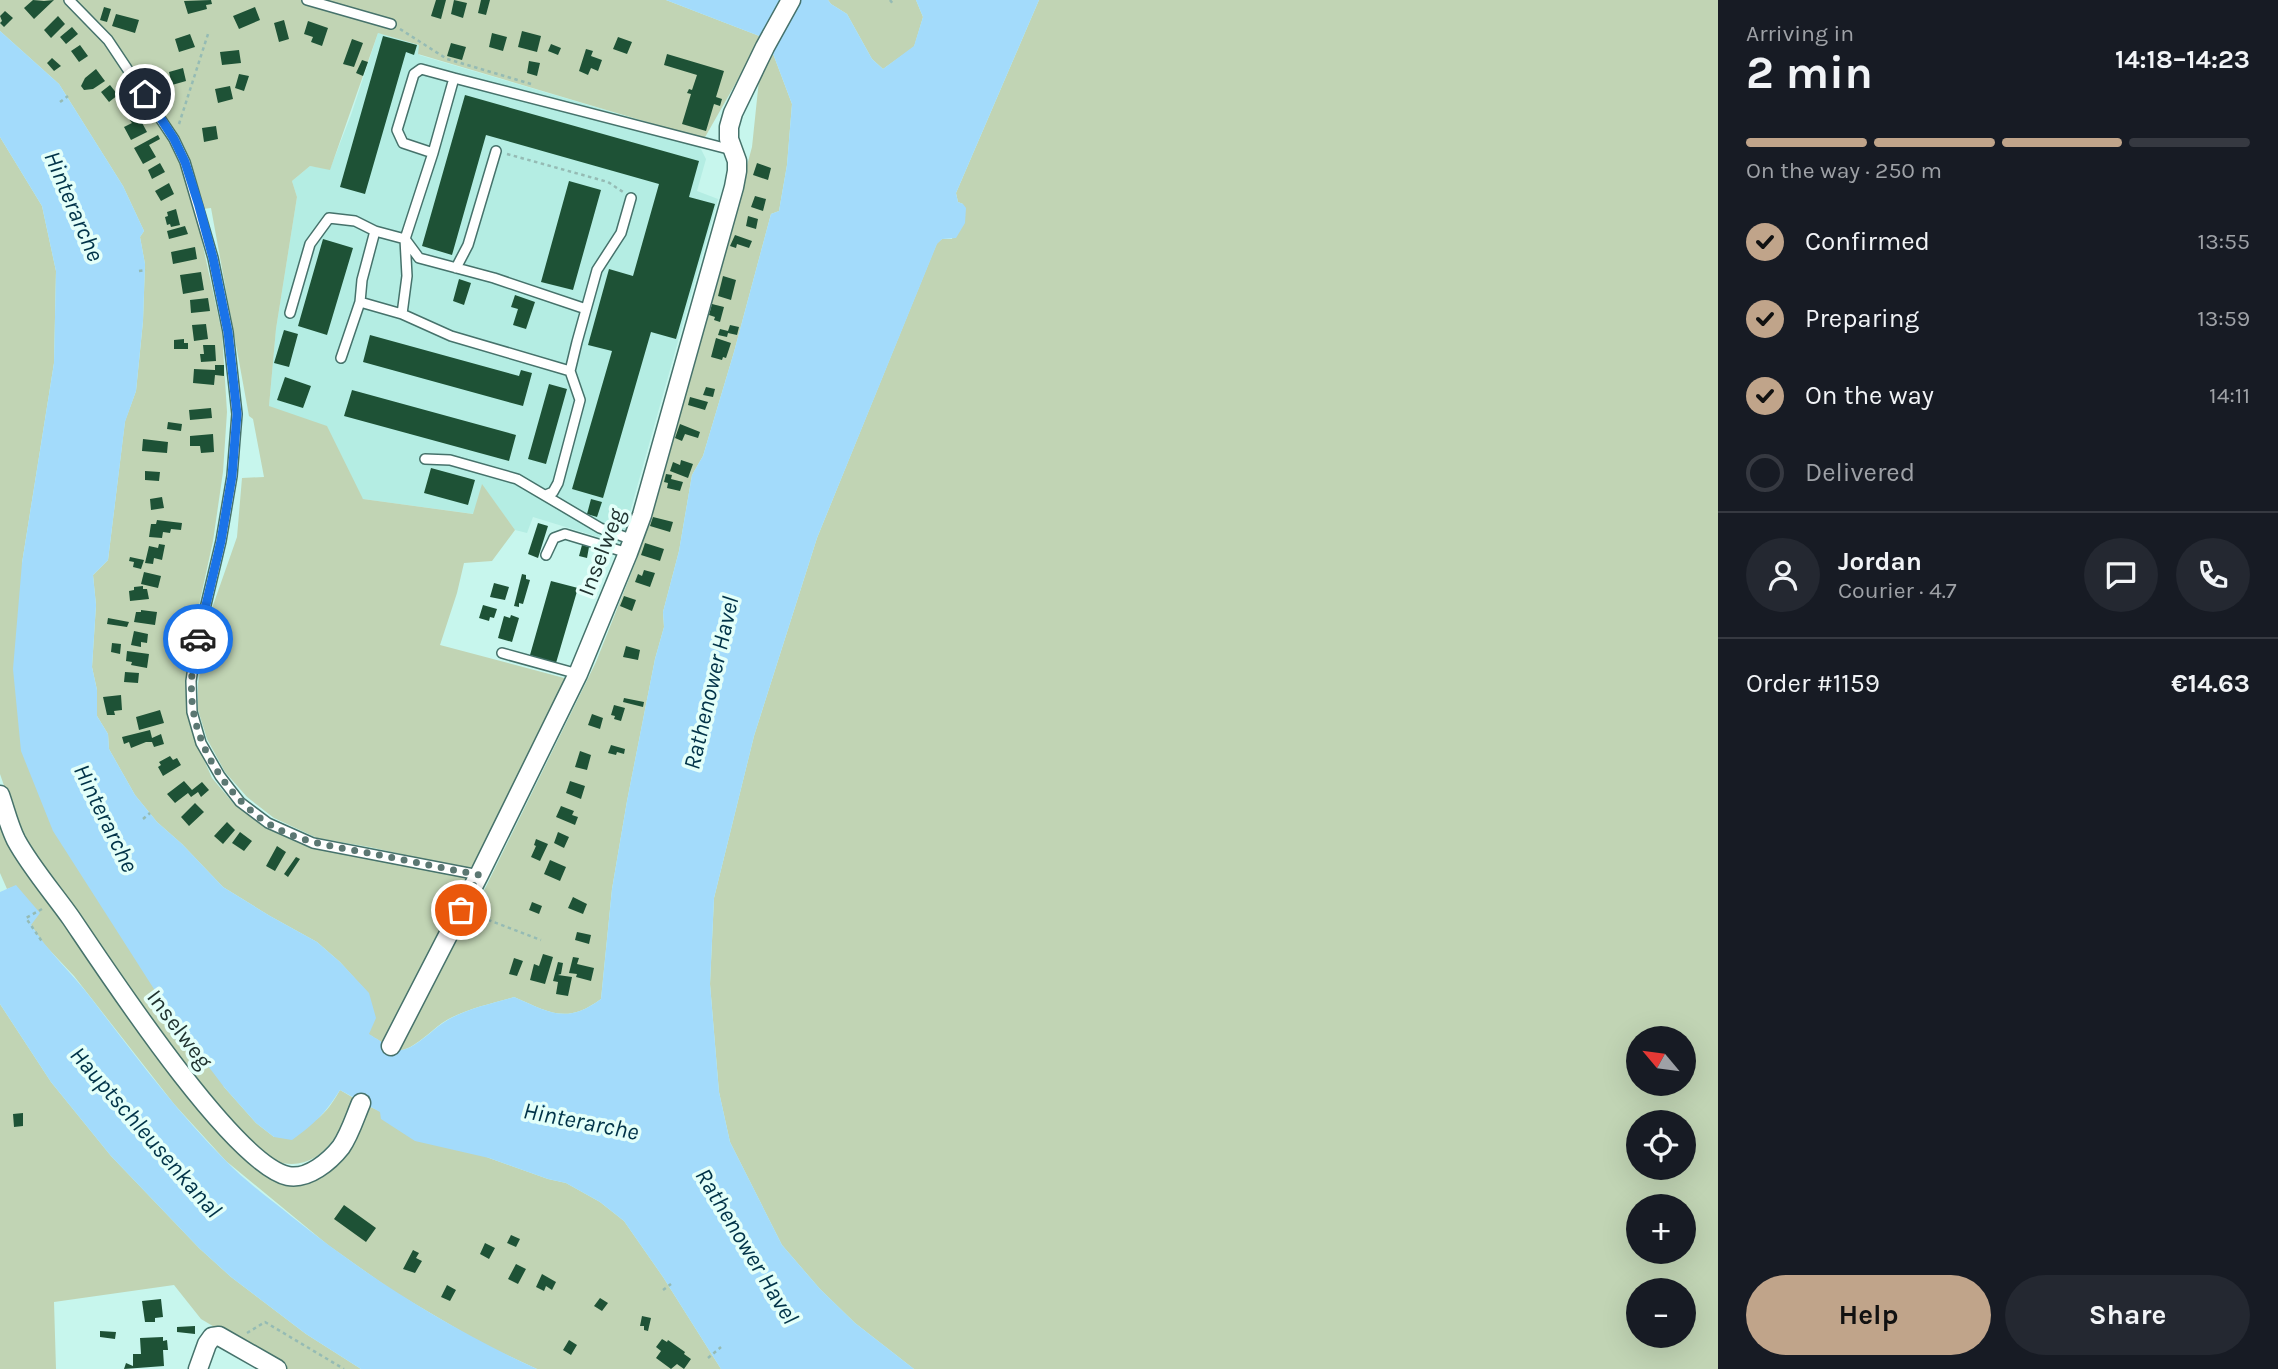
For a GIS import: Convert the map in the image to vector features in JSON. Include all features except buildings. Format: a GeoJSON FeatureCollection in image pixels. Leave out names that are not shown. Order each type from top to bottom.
{"type":"FeatureCollection","features":[{"type":"Feature","properties":{"kind":"street","name":"Inselweg"},"geometry":{"type":"LineString","coordinates":[[391,1046],[578,674],[631,546],[734,187],[737,171],[734,150],[729,139],[733,113],[791,0]]}},
{"type":"Feature","properties":{"kind":"street","name":"Inselweg"},"geometry":{"type":"LineString","coordinates":[[0,795],[16,839],[147,1029],[205,1101],[256,1158],[270,1169],[290,1177],[309,1174],[326,1163],[341,1146],[361,1103]]}},
{"type":"Feature","properties":{"kind":"street"},"geometry":{"type":"LineString","coordinates":[[198,1369],[206,1344],[212,1337],[219,1336],[277,1369]]}},
{"type":"Feature","properties":{"kind":"lane"},"geometry":{"type":"LineString","coordinates":[[69,0],[108,40],[174,139],[185,162],[213,258],[228,332],[237,414],[232,476],[221,541],[196,647],[191,681],[192,712],[201,743],[220,776],[240,802],[268,823],[313,843],[479,875]]}},
{"type":"Feature","properties":{"kind":"lane"},"geometry":{"type":"LineString","coordinates":[[307,0],[391,24]]}},
{"type":"Feature","properties":{"kind":"lane"},"geometry":{"type":"LineString","coordinates":[[433,153],[403,143],[397,130],[414,74],[422,69],[734,150]]}},
{"type":"Feature","properties":{"kind":"lane"},"geometry":{"type":"LineString","coordinates":[[402,314],[407,276],[405,239],[454,78]]}},
{"type":"Feature","properties":{"kind":"lane"},"geometry":{"type":"LineString","coordinates":[[456,268],[468,246],[496,151]]}},
{"type":"Feature","properties":{"kind":"lane"},"geometry":{"type":"LineString","coordinates":[[546,495],[552,492],[558,483],[580,400],[570,371],[597,270],[621,233],[631,198]]}},
{"type":"Feature","properties":{"kind":"lane"},"geometry":{"type":"LineString","coordinates":[[290,313],[310,244],[329,218],[355,221],[375,231],[405,239],[419,258],[495,278],[586,309]]}},
{"type":"Feature","properties":{"kind":"lane"},"geometry":{"type":"LineString","coordinates":[[341,358],[360,302],[362,280],[375,231]]}},
{"type":"Feature","properties":{"kind":"lane"},"geometry":{"type":"LineString","coordinates":[[360,302],[402,314],[451,336],[570,371]]}},
{"type":"Feature","properties":{"kind":"lane"},"geometry":{"type":"LineString","coordinates":[[425,459],[450,460],[517,480],[631,546]]}},
{"type":"Feature","properties":{"kind":"lane"},"geometry":{"type":"LineString","coordinates":[[546,555],[554,538],[565,534],[631,546]]}},
{"type":"Feature","properties":{"kind":"lane"},"geometry":{"type":"LineString","coordinates":[[502,653],[578,674]]}},
{"type":"Feature","properties":{"kind":"path"},"geometry":{"type":"LineString","coordinates":[[890,0],[893,4]]}},
{"type":"Feature","properties":{"kind":"path"},"geometry":{"type":"LineString","coordinates":[[391,24],[447,59],[537,86]]}},
{"type":"Feature","properties":{"kind":"path"},"geometry":{"type":"LineString","coordinates":[[174,139],[208,34]]}},
{"type":"Feature","properties":{"kind":"path"},"geometry":{"type":"LineString","coordinates":[[60,102],[68,96]]}},
{"type":"Feature","properties":{"kind":"path"},"geometry":{"type":"LineString","coordinates":[[496,151],[608,182],[631,198]]}},
{"type":"Feature","properties":{"kind":"path"},"geometry":{"type":"LineString","coordinates":[[139,271],[146,270]]}},
{"type":"Feature","properties":{"kind":"path"},"geometry":{"type":"LineString","coordinates":[[142,819],[150,813]]}},
{"type":"Feature","properties":{"kind":"path"},"geometry":{"type":"LineString","coordinates":[[42,909],[26,918],[43,943]]}},
{"type":"Feature","properties":{"kind":"path"},"geometry":{"type":"LineString","coordinates":[[461,910],[541,940]]}},
{"type":"Feature","properties":{"kind":"path"},"geometry":{"type":"LineString","coordinates":[[663,1290],[671,1284]]}},
{"type":"Feature","properties":{"kind":"path"},"geometry":{"type":"LineString","coordinates":[[232,1341],[265,1322],[344,1369]]}},
{"type":"Feature","properties":{"kind":"path"},"geometry":{"type":"LineString","coordinates":[[708,1358],[721,1347]]}},
{"type":"Feature","properties":{"kind":"shaded area"},"geometry":{"type":"Polygon","coordinates":[[[378,33],[419,45],[419,55],[704,139],[700,147],[706,159],[697,191],[718,199],[621,544],[533,517],[527,533],[515,530],[482,485],[474,514],[363,499],[269,406],[276,329],[297,197],[292,181],[310,166],[330,169],[378,33]]]}},
{"type":"Feature","properties":{"kind":"green space"},"geometry":{"type":"Polygon","coordinates":[[[0,0],[666,0],[762,37],[704,139],[418,54],[419,45],[378,33],[330,170],[310,166],[292,181],[297,197],[276,329],[269,406],[327,426],[363,499],[473,514],[482,484],[515,530],[492,561],[464,563],[440,645],[568,679],[481,857],[469,869],[317,838],[274,818],[247,797],[225,772],[207,739],[198,710],[198,684],[210,614],[237,537],[242,478],[264,477],[253,419],[249,416],[211,208],[195,210],[222,333],[227,412],[223,472],[213,541],[186,665],[187,710],[198,746],[212,778],[234,804],[264,827],[311,848],[466,878],[475,909],[596,662],[636,561],[656,500],[752,147],[759,80],[772,51],[792,104],[787,165],[779,211],[771,214],[703,456],[692,475],[679,551],[663,612],[664,627],[655,659],[627,801],[612,889],[601,999],[589,1007],[578,1012],[558,1013],[514,997],[459,1014],[408,1048],[397,1050],[368,1034],[369,994],[340,962],[317,942],[223,887],[157,822],[135,795],[109,749],[108,734],[97,716],[97,690],[92,667],[96,605],[93,575],[108,560],[125,421],[136,391],[145,264],[140,237],[144,231],[123,186],[59,84],[0,31],[0,0]]]}},
{"type":"Feature","properties":{"kind":"green space"},"geometry":{"type":"Polygon","coordinates":[[[828,0],[916,0],[923,17],[914,47],[883,69],[872,59],[847,14],[828,0]]]}},
{"type":"Feature","properties":{"kind":"green space"},"geometry":{"type":"Polygon","coordinates":[[[1039,0],[1718,0],[1718,1369],[914,1369],[855,1323],[820,1289],[782,1245],[730,1142],[719,1092],[710,984],[714,898],[754,736],[817,538],[937,243],[942,239],[952,239],[963,204],[958,202],[956,193],[1039,0]]]}},
{"type":"Feature","properties":{"kind":"green space"},"geometry":{"type":"Polygon","coordinates":[[[0,137],[42,206],[56,271],[54,363],[22,563],[224,1087],[256,1123],[274,1137],[313,1122],[327,1110],[340,1090],[357,1100],[337,1135],[320,1154],[309,1161],[282,1163],[261,1151],[208,1093],[166,1041],[32,852],[19,827],[0,774],[0,137]]]}},
{"type":"Feature","properties":{"kind":"green space"},"geometry":{"type":"Polygon","coordinates":[[[0,816],[229,1141],[259,1172],[283,1184],[300,1185],[315,1179],[328,1169],[340,1154],[368,1106],[489,1158],[566,1183],[600,1202],[624,1221],[721,1369],[537,1369],[483,1344],[393,1291],[328,1245],[226,1161],[174,1104],[74,976],[43,943],[31,925],[16,886],[7,889],[0,873],[0,816]]]}},
{"type":"Feature","properties":{"kind":"green space"},"geometry":{"type":"Polygon","coordinates":[[[0,1004],[51,1082],[111,1156],[199,1248],[231,1277],[306,1334],[361,1369],[285,1369],[201,1319],[174,1285],[54,1302],[56,1369],[0,1369],[0,1004]]]}},
{"type":"Feature","properties":{"kind":"water"},"geometry":{"type":"Polygon","coordinates":[[[666,0],[782,0],[762,37],[666,0]]]}},
{"type":"Feature","properties":{"kind":"water"},"geometry":{"type":"Polygon","coordinates":[[[801,0],[828,0],[847,14],[872,59],[883,69],[914,46],[923,17],[916,0],[1039,0],[956,193],[958,202],[966,208],[965,223],[956,238],[942,239],[937,244],[817,538],[754,736],[714,898],[710,984],[719,1092],[730,1142],[782,1245],[820,1289],[855,1323],[914,1369],[721,1369],[624,1221],[600,1202],[566,1183],[489,1158],[415,1141],[381,1119],[380,1112],[340,1090],[319,1118],[292,1140],[274,1137],[256,1123],[224,1087],[177,1025],[53,831],[21,751],[13,669],[22,563],[54,363],[56,271],[42,206],[0,137],[0,31],[59,84],[123,186],[144,231],[140,237],[145,264],[136,391],[125,422],[108,560],[93,575],[96,605],[92,667],[97,690],[97,716],[108,734],[109,749],[135,795],[157,822],[223,887],[317,942],[340,962],[369,993],[376,1018],[369,1034],[397,1050],[409,1048],[459,1014],[514,997],[548,1011],[567,1014],[578,1012],[601,999],[612,889],[627,801],[655,659],[664,627],[663,612],[679,551],[692,475],[703,456],[771,214],[779,211],[787,165],[792,104],[772,51],[801,0]]]}},
{"type":"Feature","properties":{"kind":"water","name":"Hauptschleusenkanal"},"geometry":{"type":"Polygon","coordinates":[[[16,885],[40,913],[31,925],[45,944],[173,1102],[233,1168],[349,1260],[409,1300],[537,1369],[361,1369],[306,1334],[231,1277],[199,1248],[111,1156],[51,1082],[0,1004],[0,892],[16,885]]]}},
{"type":"Feature","properties":{"kind":"way so far"},"geometry":{"type":"LineString","coordinates":[[198,639],[191,681],[192,712],[201,743],[220,776],[240,802],[268,823],[313,843],[479,875],[461,910]]}},
{"type":"Feature","properties":{"kind":"route"},"geometry":{"type":"LineString","coordinates":[[145,94],[174,139],[185,162],[199,206],[228,332],[237,414],[232,476],[221,541],[198,639]]}},
{"type":"Feature","properties":{"kind":"water label","name":"Hinterarche"},"geometry":{"type":"Point","coordinates":[74,206]}},
{"type":"Feature","properties":{"kind":"water label","name":"Rathenower Havel"},"geometry":{"type":"Point","coordinates":[711,683]}},
{"type":"Feature","properties":{"kind":"water label","name":"Hinterarche"},"geometry":{"type":"Point","coordinates":[106,818]}},
{"type":"Feature","properties":{"kind":"water label","name":"Hinterarche"},"geometry":{"type":"Point","coordinates":[581,1121]}},
{"type":"Feature","properties":{"kind":"water label","name":"Rathenower Havel"},"geometry":{"type":"Point","coordinates":[747,1246]}}]}
